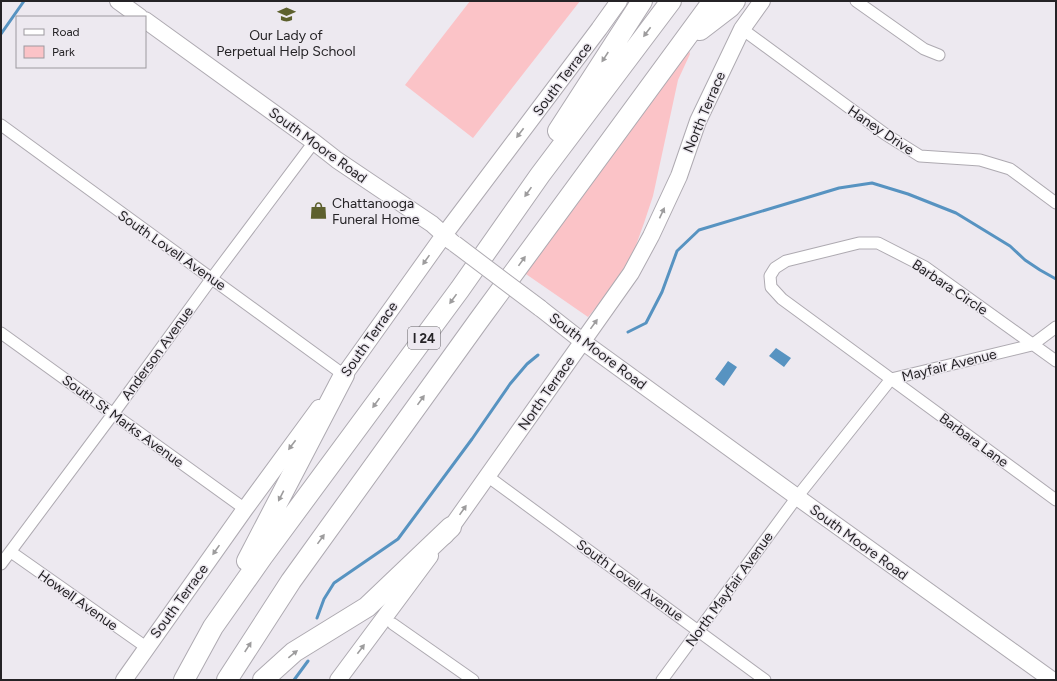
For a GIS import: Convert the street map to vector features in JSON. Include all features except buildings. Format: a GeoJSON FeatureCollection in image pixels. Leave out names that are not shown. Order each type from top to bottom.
{"type":"FeatureCollection","features":[{"type":"Feature","properties":{"kind":"highway"},"geometry":{"type":"LineString","coordinates":[[540,176],[545,151],[642,1]]}},
{"type":"Feature","properties":{"kind":"highway","name":"I 24"},"geometry":{"type":"LineString","coordinates":[[184,680],[213,627],[263,556],[460,289],[540,176],[671,1]]}},
{"type":"Feature","properties":{"kind":"highway","name":"I 24"},"geometry":{"type":"LineString","coordinates":[[227,680],[291,581],[479,320],[713,1]]}},
{"type":"Feature","properties":{"kind":"highway"},"geometry":{"type":"LineString","coordinates":[[681,45],[730,7],[735,1]]}},
{"type":"Feature","properties":{"kind":"highway"},"geometry":{"type":"LineString","coordinates":[[213,627],[344,374]]}},
{"type":"Feature","properties":{"kind":"highway"},"geometry":{"type":"LineString","coordinates":[[264,680],[294,652],[367,607],[451,528]]}},
{"type":"Feature","properties":{"kind":"street"},"geometry":{"type":"LineString","coordinates":[[118,1],[139,16]]}},
{"type":"Feature","properties":{"kind":"street","name":"South Terrace"},"geometry":{"type":"LineString","coordinates":[[124,680],[245,509],[344,374],[449,240],[619,1]]}},
{"type":"Feature","properties":{"kind":"street","name":"North Terrace"},"geometry":{"type":"LineString","coordinates":[[338,680],[451,528],[631,273],[651,236],[679,176],[698,121],[742,29],[762,1]]}},
{"type":"Feature","properties":{"kind":"street"},"geometry":{"type":"LineString","coordinates":[[856,1],[924,49],[939,55]]}},
{"type":"Feature","properties":{"kind":"street","name":"South Moore Road"},"geometry":{"type":"LineString","coordinates":[[146,21],[337,160],[432,224],[449,240],[582,341],[1052,680]]}},
{"type":"Feature","properties":{"kind":"street","name":"Haney Drive"},"geometry":{"type":"LineString","coordinates":[[742,29],[885,134],[920,156],[980,160],[1010,169],[1056,203]]}},
{"type":"Feature","properties":{"kind":"street","name":"South Lovell Avenue"},"geometry":{"type":"LineString","coordinates":[[1,125],[102,200],[344,374]]}},
{"type":"Feature","properties":{"kind":"street","name":"Anderson Avenue"},"geometry":{"type":"LineString","coordinates":[[1,564],[314,142]]}},
{"type":"Feature","properties":{"kind":"street","name":"Barbara Circle"},"geometry":{"type":"LineString","coordinates":[[891,379],[782,299],[771,287],[770,276],[775,268],[786,261],[823,251],[859,243],[878,243],[925,267],[1056,361]]}},
{"type":"Feature","properties":{"kind":"street","name":"Mayfair Avenue"},"geometry":{"type":"LineString","coordinates":[[797,497],[891,379],[1032,345],[1056,327]]}},
{"type":"Feature","properties":{"kind":"street","name":"South St Marks Avenue"},"geometry":{"type":"LineString","coordinates":[[1,333],[245,509]]}},
{"type":"Feature","properties":{"kind":"street","name":"Barbara Lane"},"geometry":{"type":"LineString","coordinates":[[891,379],[1056,500]]}},
{"type":"Feature","properties":{"kind":"street","name":"South Lovell Avenue"},"geometry":{"type":"LineString","coordinates":[[494,482],[765,680]]}},
{"type":"Feature","properties":{"kind":"street","name":"North Mayfair Avenue"},"geometry":{"type":"LineString","coordinates":[[662,680],[797,497]]}},
{"type":"Feature","properties":{"kind":"street","name":"Howell Avenue"},"geometry":{"type":"LineString","coordinates":[[11,552],[146,647]]}},
{"type":"Feature","properties":{"kind":"street"},"geometry":{"type":"LineString","coordinates":[[393,624],[473,680]]}},
{"type":"Feature","properties":{"kind":"green space"},"geometry":{"type":"Polygon","coordinates":[[[470,1],[580,1],[473,138],[405,85],[470,1]]]}},
{"type":"Feature","properties":{"kind":"green space"},"geometry":{"type":"Polygon","coordinates":[[[689,50],[690,54],[678,80],[653,196],[635,248],[624,268],[602,300],[588,317],[523,272],[689,50]]]}},
{"type":"Feature","properties":{"kind":"water"},"geometry":{"type":"Polygon","coordinates":[[[776,348],[791,358],[784,367],[769,356],[776,348]]]}},
{"type":"Feature","properties":{"kind":"water"},"geometry":{"type":"Polygon","coordinates":[[[728,361],[737,367],[724,386],[715,379],[728,361]]]}},
{"type":"Feature","properties":{"kind":"waterway"},"geometry":{"type":"LineString","coordinates":[[1,34],[24,1]]}},
{"type":"Feature","properties":{"kind":"waterway"},"geometry":{"type":"LineString","coordinates":[[628,332],[646,323],[662,292],[677,251],[699,230],[839,188],[872,183],[908,194],[956,213],[1010,246],[1025,260],[1056,279]]}},
{"type":"Feature","properties":{"kind":"waterway"},"geometry":{"type":"LineString","coordinates":[[317,618],[324,599],[334,583],[398,539],[472,439],[510,384],[527,364],[538,355]]}},
{"type":"Feature","properties":{"kind":"waterway"},"geometry":{"type":"LineString","coordinates":[[294,680],[308,661]]}},
{"type":"Feature","properties":{"kind":"place","name":"Our Lady of Perpetual Help School"},"geometry":{"type":"Point","coordinates":[286,15]}},
{"type":"Feature","properties":{"kind":"place","name":"Chattanooga Funeral Home"},"geometry":{"type":"Point","coordinates":[319,211]}}]}
